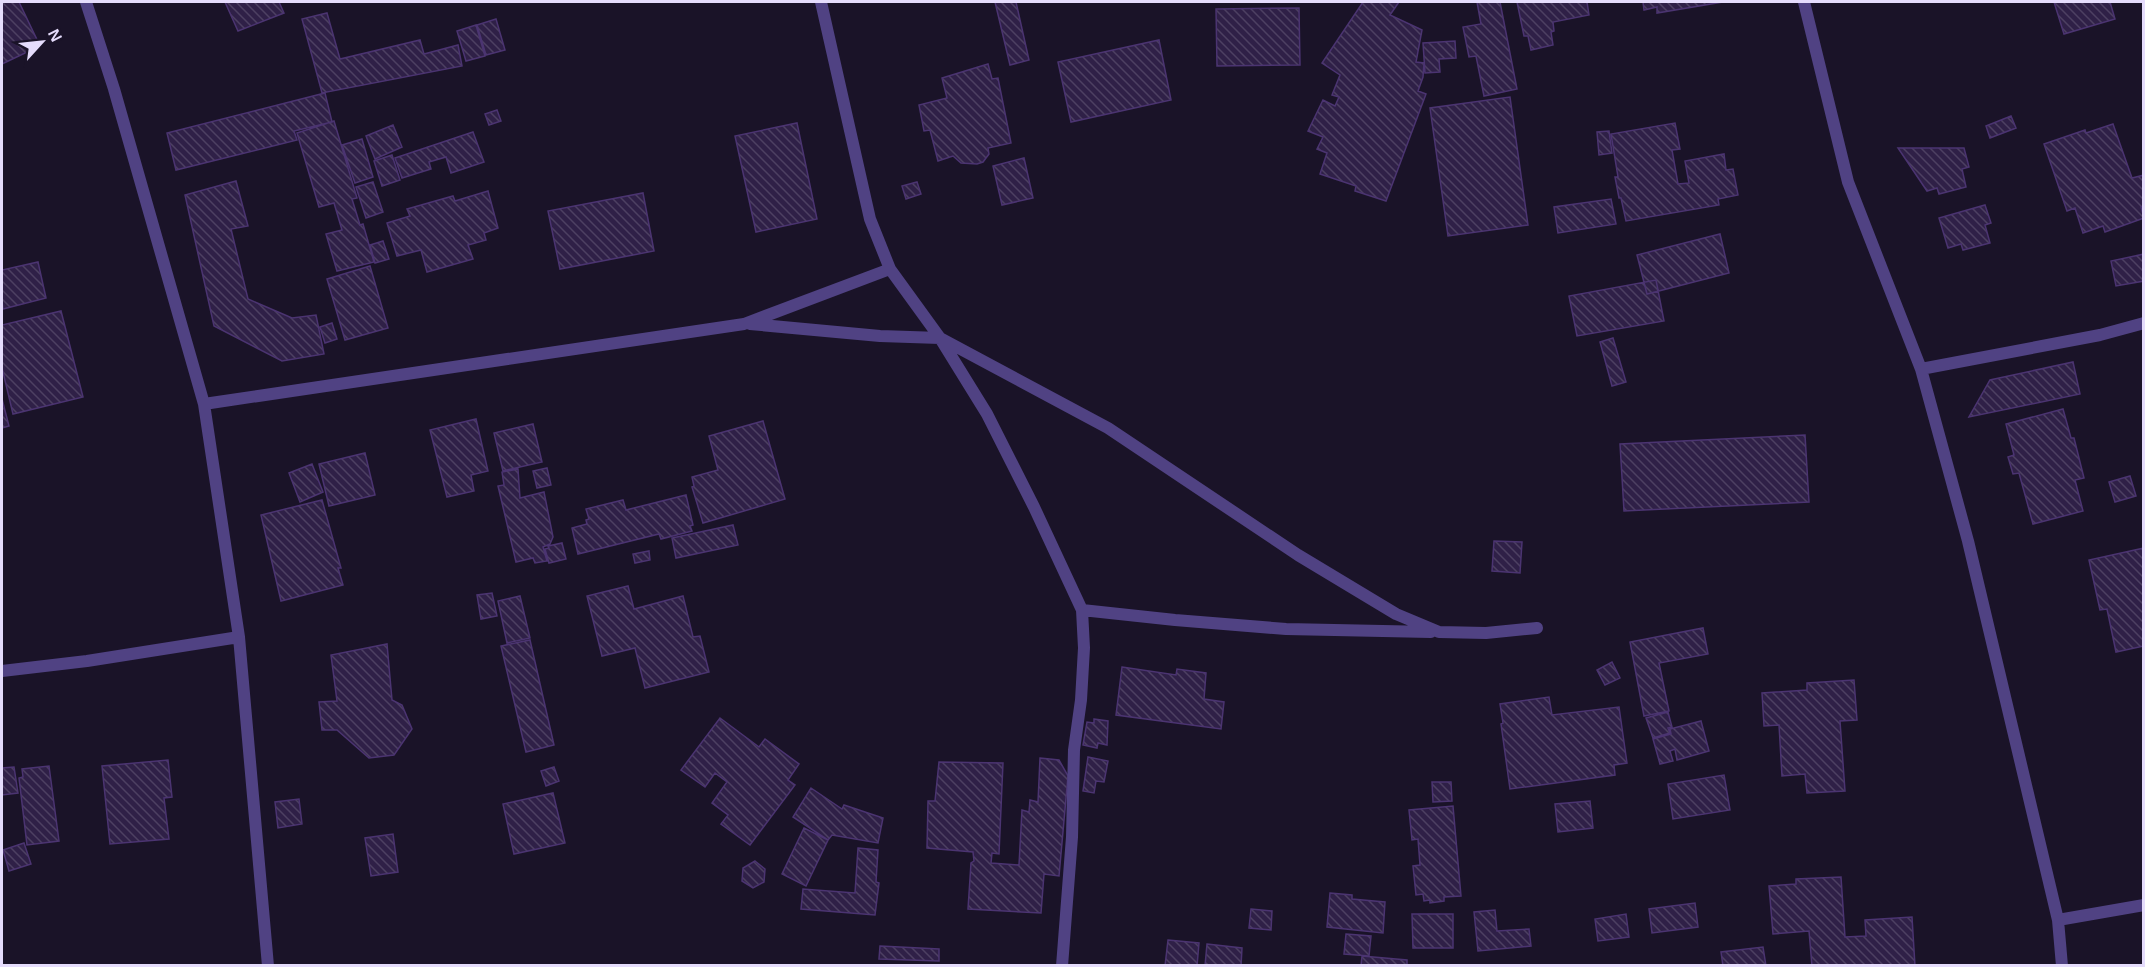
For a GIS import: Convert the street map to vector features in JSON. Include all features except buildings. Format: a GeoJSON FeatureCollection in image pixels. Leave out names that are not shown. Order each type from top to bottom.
{"type":"FeatureCollection","features":[{"type":"Feature","properties":{"kind":"street"},"geometry":{"type":"LineString","coordinates":[[86,2],[114,89],[204,404],[239,637],[268,966]]}},
{"type":"Feature","properties":{"kind":"street"},"geometry":{"type":"LineString","coordinates":[[821,2],[870,219],[890,269],[940,338],[987,414],[1082,610],[1083,669],[1074,750],[1072,837],[1062,966]]}},
{"type":"Feature","properties":{"kind":"street"},"geometry":{"type":"LineString","coordinates":[[1804,2],[1848,182],[1921,369],[1971,552],[2058,920],[2062,966]]}},
{"type":"Feature","properties":{"kind":"street"},"geometry":{"type":"LineString","coordinates":[[744,324],[890,269]]}},
{"type":"Feature","properties":{"kind":"street"},"geometry":{"type":"LineString","coordinates":[[1921,369],[2100,335],[2144,323]]}},
{"type":"Feature","properties":{"kind":"street"},"geometry":{"type":"LineString","coordinates":[[204,404],[744,324],[880,336],[940,338],[1108,428],[1298,555],[1396,614],[1439,632]]}},
{"type":"Feature","properties":{"kind":"street"},"geometry":{"type":"LineString","coordinates":[[1082,610],[1286,629],[1486,633],[1537,628]]}},
{"type":"Feature","properties":{"kind":"street"},"geometry":{"type":"LineString","coordinates":[[2,671],[87,661],[239,637]]}},
{"type":"Feature","properties":{"kind":"street"},"geometry":{"type":"LineString","coordinates":[[2058,920],[2144,905]]}}]}
